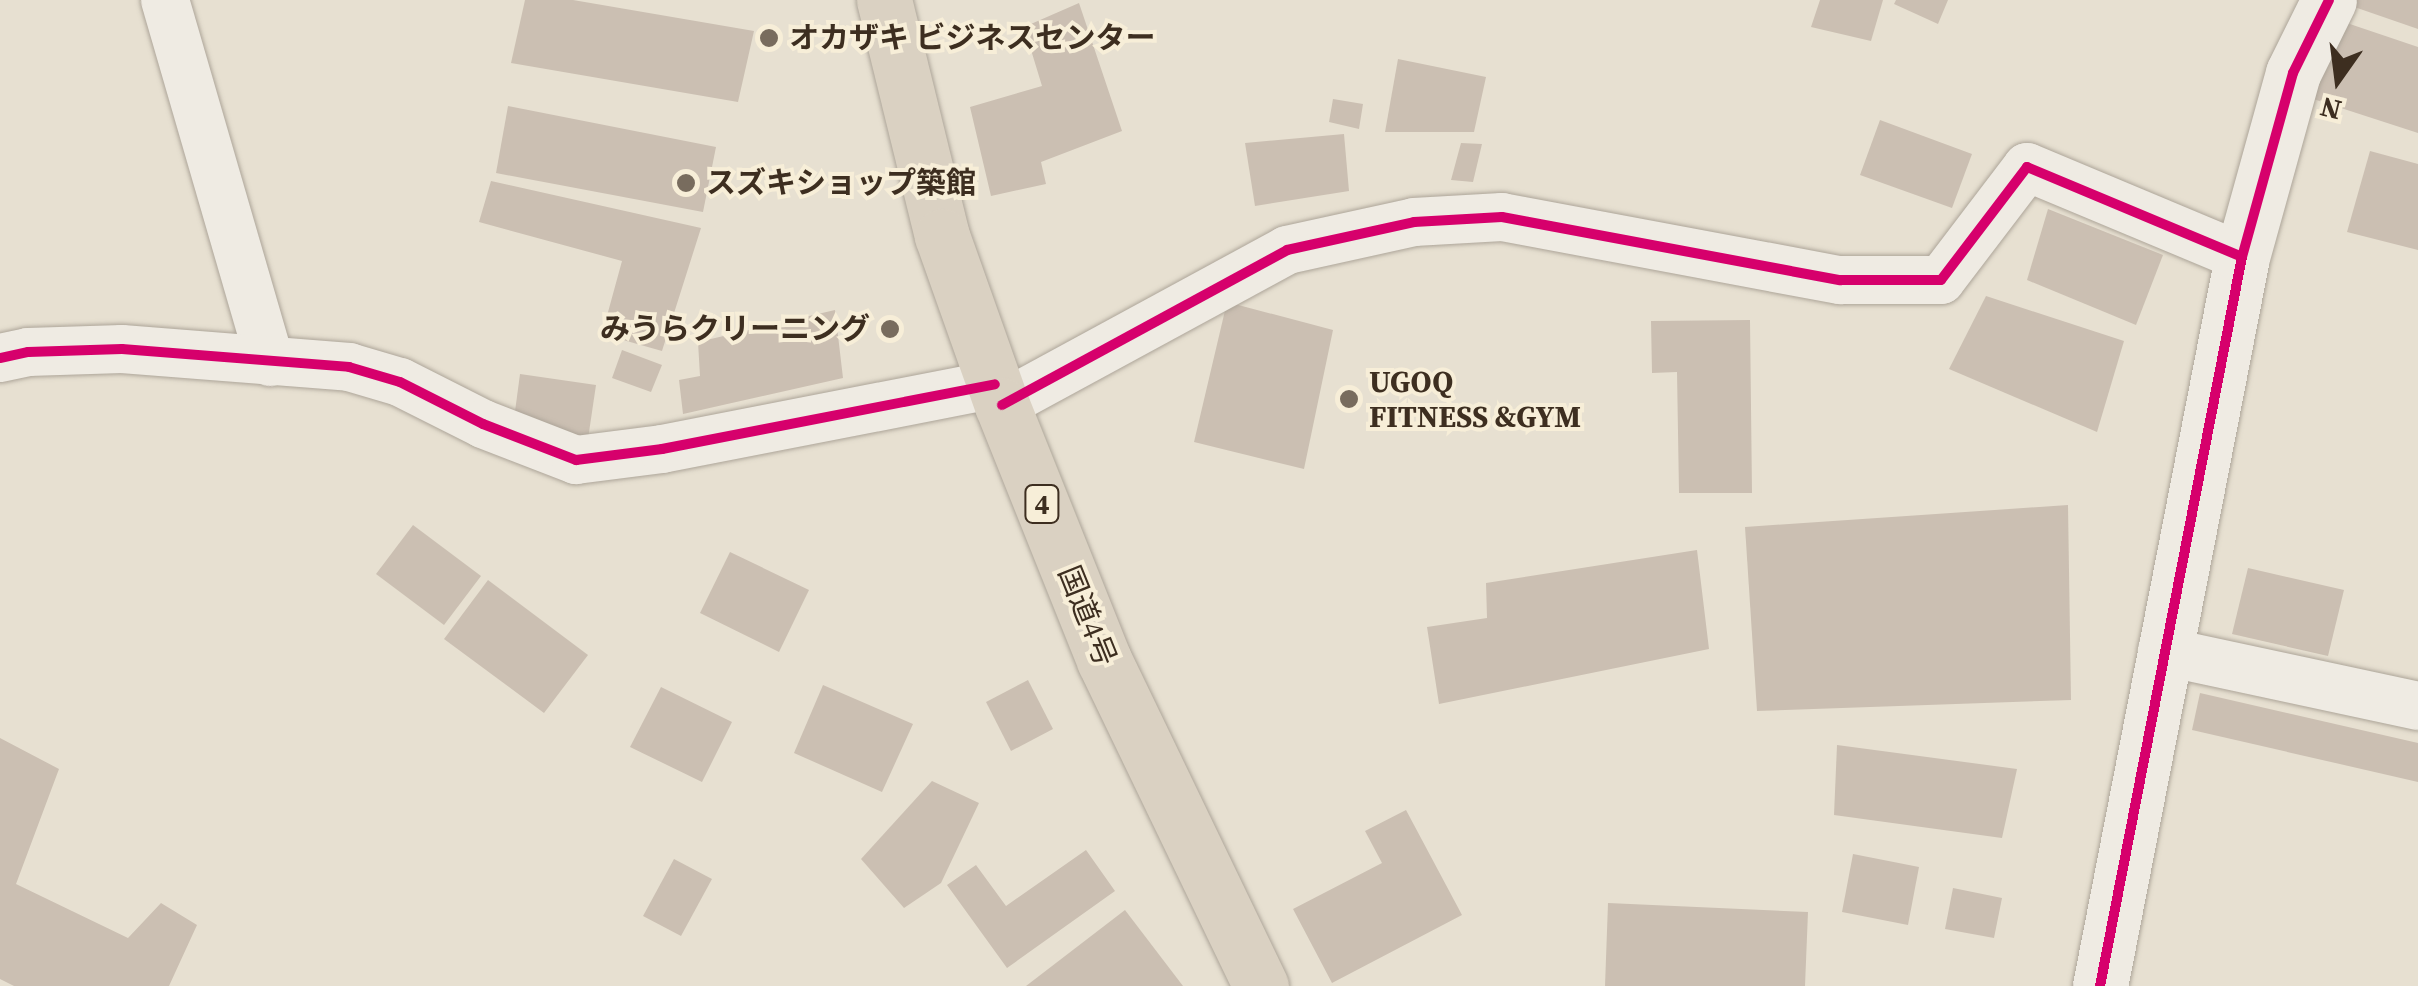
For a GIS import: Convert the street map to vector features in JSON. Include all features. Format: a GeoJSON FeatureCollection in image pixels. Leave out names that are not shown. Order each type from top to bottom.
{"type":"FeatureCollection","features":[{"type":"Feature","properties":{"kind":"highway","name":"国道4号"},"geometry":{"type":"LineString","coordinates":[[884,0],[942,236],[998,394],[1104,660],[1261,986]]}},
{"type":"Feature","properties":{"kind":"street"},"geometry":{"type":"LineString","coordinates":[[165,0],[270,362]]}},
{"type":"Feature","properties":{"kind":"street"},"geometry":{"type":"LineString","coordinates":[[2100,986],[2162,651],[2242,256],[2293,73],[2328,0]]}},
{"type":"Feature","properties":{"kind":"street"},"geometry":{"type":"LineString","coordinates":[[0,358],[28,352],[122,350],[350,368],[400,382],[483,424],[576,460],[998,394],[1287,250],[1414,222],[1502,217],[1840,280],[1941,280],[2027,166],[2242,256]]}},
{"type":"Feature","properties":{"kind":"street"},"geometry":{"type":"LineString","coordinates":[[2162,651],[2418,706]]}},
{"type":"Feature","properties":{"kind":"building"},"geometry":{"type":"Polygon","coordinates":[[[525,0],[573,0],[754,31],[738,102],[511,63],[525,0]]]}},
{"type":"Feature","properties":{"kind":"building"},"geometry":{"type":"Polygon","coordinates":[[[1820,0],[1883,0],[1871,41],[1811,27],[1820,0]]]}},
{"type":"Feature","properties":{"kind":"building"},"geometry":{"type":"Polygon","coordinates":[[[1896,0],[1948,0],[1938,24],[1894,4],[1896,0]]]}},
{"type":"Feature","properties":{"kind":"building"},"geometry":{"type":"Polygon","coordinates":[[[2418,0],[2418,29],[2337,1],[2418,0]]]}},
{"type":"Feature","properties":{"kind":"building"},"geometry":{"type":"Polygon","coordinates":[[[1079,3],[1122,131],[1041,162],[1046,184],[991,196],[970,107],[1042,86],[1024,27],[1079,3]]]}},
{"type":"Feature","properties":{"kind":"building"},"geometry":{"type":"Polygon","coordinates":[[[2338,20],[2418,47],[2418,133],[2304,96],[2338,20]]]}},
{"type":"Feature","properties":{"kind":"building"},"geometry":{"type":"Polygon","coordinates":[[[1398,59],[1486,77],[1474,132],[1385,132],[1398,59]]]}},
{"type":"Feature","properties":{"kind":"building"},"geometry":{"type":"Polygon","coordinates":[[[1333,99],[1363,104],[1359,129],[1329,122],[1333,99]]]}},
{"type":"Feature","properties":{"kind":"building"},"geometry":{"type":"Polygon","coordinates":[[[508,106],[716,147],[703,212],[496,173],[508,106]]]}},
{"type":"Feature","properties":{"kind":"building"},"geometry":{"type":"Polygon","coordinates":[[[1880,120],[1972,154],[1952,208],[1860,175],[1880,120]]]}},
{"type":"Feature","properties":{"kind":"building"},"geometry":{"type":"Polygon","coordinates":[[[1344,134],[1349,191],[1255,206],[1245,143],[1344,134]]]}},
{"type":"Feature","properties":{"kind":"building"},"geometry":{"type":"Polygon","coordinates":[[[1461,143],[1482,144],[1473,182],[1451,180],[1461,143]]]}},
{"type":"Feature","properties":{"kind":"building"},"geometry":{"type":"Polygon","coordinates":[[[2370,151],[2418,164],[2418,250],[2347,232],[2370,151]]]}},
{"type":"Feature","properties":{"kind":"building"},"geometry":{"type":"Polygon","coordinates":[[[491,181],[701,228],[662,351],[602,334],[622,261],[479,222],[491,181]]]}},
{"type":"Feature","properties":{"kind":"building"},"geometry":{"type":"Polygon","coordinates":[[[2048,209],[2163,255],[2136,325],[2027,280],[2048,209]]]}},
{"type":"Feature","properties":{"kind":"building"},"geometry":{"type":"Polygon","coordinates":[[[1986,296],[2124,341],[2097,432],[1949,369],[1986,296]]]}},
{"type":"Feature","properties":{"kind":"building"},"geometry":{"type":"Polygon","coordinates":[[[1227,302],[1333,330],[1304,469],[1194,442],[1227,302]]]}},
{"type":"Feature","properties":{"kind":"building"},"geometry":{"type":"Polygon","coordinates":[[[835,310],[843,378],[683,414],[679,380],[700,376],[698,342],[835,310]]]}},
{"type":"Feature","properties":{"kind":"building"},"geometry":{"type":"Polygon","coordinates":[[[1750,320],[1752,493],[1679,493],[1677,372],[1652,373],[1651,321],[1750,320]]]}},
{"type":"Feature","properties":{"kind":"building"},"geometry":{"type":"Polygon","coordinates":[[[622,350],[662,365],[651,392],[612,378],[622,350]]]}},
{"type":"Feature","properties":{"kind":"building"},"geometry":{"type":"Polygon","coordinates":[[[520,374],[596,385],[588,439],[512,434],[520,374]]]}},
{"type":"Feature","properties":{"kind":"building"},"geometry":{"type":"Polygon","coordinates":[[[2068,505],[2071,700],[1757,711],[1745,527],[2068,505]]]}},
{"type":"Feature","properties":{"kind":"building"},"geometry":{"type":"Polygon","coordinates":[[[413,525],[481,576],[444,625],[376,574],[413,525]]]}},
{"type":"Feature","properties":{"kind":"building"},"geometry":{"type":"Polygon","coordinates":[[[1697,550],[1709,649],[1439,704],[1427,627],[1487,618],[1486,583],[1697,550]]]}},
{"type":"Feature","properties":{"kind":"building"},"geometry":{"type":"Polygon","coordinates":[[[730,552],[809,590],[779,652],[700,613],[730,552]]]}},
{"type":"Feature","properties":{"kind":"building"},"geometry":{"type":"Polygon","coordinates":[[[2248,568],[2344,590],[2328,656],[2232,634],[2248,568]]]}},
{"type":"Feature","properties":{"kind":"building"},"geometry":{"type":"Polygon","coordinates":[[[488,580],[588,655],[544,713],[444,639],[488,580]]]}},
{"type":"Feature","properties":{"kind":"building"},"geometry":{"type":"Polygon","coordinates":[[[1028,680],[1053,729],[1011,751],[986,702],[1028,680]]]}},
{"type":"Feature","properties":{"kind":"building"},"geometry":{"type":"Polygon","coordinates":[[[823,685],[913,724],[882,792],[794,753],[823,685]]]}},
{"type":"Feature","properties":{"kind":"building"},"geometry":{"type":"Polygon","coordinates":[[[661,687],[732,722],[702,782],[630,747],[661,687]]]}},
{"type":"Feature","properties":{"kind":"building"},"geometry":{"type":"Polygon","coordinates":[[[2200,693],[2418,743],[2418,782],[2192,730],[2200,693]]]}},
{"type":"Feature","properties":{"kind":"building"},"geometry":{"type":"Polygon","coordinates":[[[0,738],[59,769],[16,884],[128,938],[161,903],[197,925],[169,986],[14,986],[0,979],[0,738]]]}},
{"type":"Feature","properties":{"kind":"building"},"geometry":{"type":"Polygon","coordinates":[[[1837,745],[2017,769],[2002,838],[1834,815],[1837,745]]]}},
{"type":"Feature","properties":{"kind":"building"},"geometry":{"type":"Polygon","coordinates":[[[932,781],[979,803],[941,883],[904,908],[861,859],[932,781]]]}},
{"type":"Feature","properties":{"kind":"building"},"geometry":{"type":"Polygon","coordinates":[[[1406,810],[1462,915],[1332,983],[1293,909],[1382,863],[1365,831],[1406,810]]]}},
{"type":"Feature","properties":{"kind":"building"},"geometry":{"type":"Polygon","coordinates":[[[1086,850],[1115,891],[1007,968],[947,885],[976,865],[1006,906],[1086,850]]]}},
{"type":"Feature","properties":{"kind":"building"},"geometry":{"type":"Polygon","coordinates":[[[1853,854],[1919,867],[1908,925],[1842,912],[1853,854]]]}},
{"type":"Feature","properties":{"kind":"building"},"geometry":{"type":"Polygon","coordinates":[[[674,859],[712,879],[681,936],[643,916],[674,859]]]}},
{"type":"Feature","properties":{"kind":"building"},"geometry":{"type":"Polygon","coordinates":[[[1953,888],[2002,898],[1994,938],[1945,929],[1953,888]]]}},
{"type":"Feature","properties":{"kind":"building"},"geometry":{"type":"Polygon","coordinates":[[[1608,903],[1808,912],[1805,986],[1605,986],[1608,903]]]}},
{"type":"Feature","properties":{"kind":"building"},"geometry":{"type":"Polygon","coordinates":[[[1125,910],[1183,986],[1026,986],[1125,910]]]}},
{"type":"Feature","properties":{"kind":"cycle path"},"geometry":{"type":"LineString","coordinates":[[2100,986],[2242,257],[2293,73],[2329,0]]}},
{"type":"Feature","properties":{"kind":"cycle path"},"geometry":{"type":"LineString","coordinates":[[1002,405],[1287,250],[1414,222],[1502,217],[1840,280],[1941,280],[2027,167],[2242,257]]}},
{"type":"Feature","properties":{"kind":"cycle path"},"geometry":{"type":"LineString","coordinates":[[0,358],[28,352],[122,349],[349,367],[400,382],[483,424],[576,460],[662,449],[995,384]]}},
{"type":"Feature","properties":{"kind":"place","name":"オカザキ ビジネスセンター"},"geometry":{"type":"Point","coordinates":[769,38]}},
{"type":"Feature","properties":{"kind":"place","name":"スズキショップ築館"},"geometry":{"type":"Point","coordinates":[686,183]}},
{"type":"Feature","properties":{"kind":"place","name":"みうらクリーニング"},"geometry":{"type":"Point","coordinates":[890,329]}},
{"type":"Feature","properties":{"kind":"place","name":"UGOQ FITNESS &GYM"},"geometry":{"type":"Point","coordinates":[1349,399]}}]}
